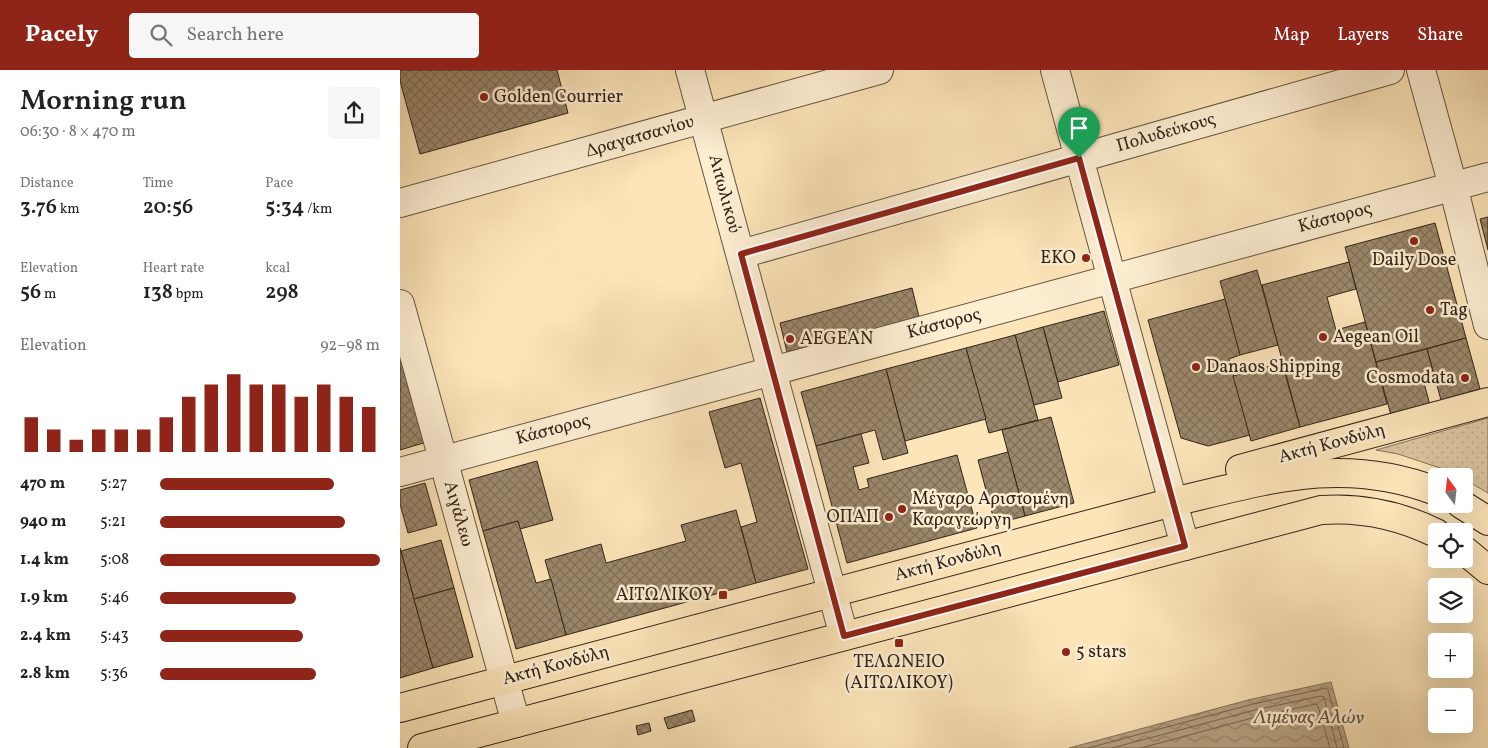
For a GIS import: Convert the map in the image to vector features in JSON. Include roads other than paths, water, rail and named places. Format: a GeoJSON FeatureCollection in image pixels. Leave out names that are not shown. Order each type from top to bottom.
{"type":"FeatureCollection","features":[{"type":"Feature","properties":{"kind":"main road","name":"Ακτή Κονδύλη"},"geometry":{"type":"LineString","coordinates":[[400,708],[1173,502],[1196,483],[1207,478],[1488,402]]}},
{"type":"Feature","properties":{"kind":"main road"},"geometry":{"type":"LineString","coordinates":[[1173,502],[1282,478],[1325,472],[1349,472],[1392,477],[1428,489]]}},
{"type":"Feature","properties":{"kind":"main road"},"geometry":{"type":"LineString","coordinates":[[422,748],[1307,513],[1337,509],[1368,510],[1388,514],[1428,530]]}},
{"type":"Feature","properties":{"kind":"main road"},"geometry":{"type":"LineString","coordinates":[[1473,512],[1488,521]]}},
{"type":"Feature","properties":{"kind":"main road"},"geometry":{"type":"LineString","coordinates":[[1473,558],[1488,570]]}},
{"type":"Feature","properties":{"kind":"street","name":"Αιτωλικού"},"geometry":{"type":"LineString","coordinates":[[690,70],[844,636]]}},
{"type":"Feature","properties":{"kind":"street","name":"Δραγατσανίου"},"geometry":{"type":"LineString","coordinates":[[400,203],[879,70]]}},
{"type":"Feature","properties":{"kind":"street"},"geometry":{"type":"LineString","coordinates":[[1055,70],[1185,546]]}},
{"type":"Feature","properties":{"kind":"street","name":"Πολυδεύκους"},"geometry":{"type":"LineString","coordinates":[[741,254],[1390,70]]}},
{"type":"Feature","properties":{"kind":"street"},"geometry":{"type":"LineString","coordinates":[[1420,70],[1453,186],[1488,325]]}},
{"type":"Feature","properties":{"kind":"street","name":"Κάστορος"},"geometry":{"type":"LineString","coordinates":[[400,472],[1488,177]]}},
{"type":"Feature","properties":{"kind":"street","name":"Αιγάλεω"},"geometry":{"type":"LineString","coordinates":[[400,304],[516,723]]}},
{"type":"Feature","properties":{"kind":"water","name":"Λιμένας Αλών"},"geometry":{"type":"Polygon","coordinates":[[[1331,682],[1349,748],[1069,748],[1252,699],[1331,682]]]}},
{"type":"Feature","properties":{"kind":"place","name":"Golden Courrier"},"geometry":{"type":"Point","coordinates":[484,97]}},
{"type":"Feature","properties":{"kind":"place","name":"Daily Dose"},"geometry":{"type":"Point","coordinates":[1414,241]}},
{"type":"Feature","properties":{"kind":"place","name":"EKO"},"geometry":{"type":"Point","coordinates":[1086,258]}},
{"type":"Feature","properties":{"kind":"place","name":"Tag"},"geometry":{"type":"Point","coordinates":[1430,310]}},
{"type":"Feature","properties":{"kind":"place","name":"Aegean Oil"},"geometry":{"type":"Point","coordinates":[1323,337]}},
{"type":"Feature","properties":{"kind":"place","name":"AEGEAN"},"geometry":{"type":"Point","coordinates":[790,339]}},
{"type":"Feature","properties":{"kind":"place","name":"Danaos Shipping"},"geometry":{"type":"Point","coordinates":[1196,367]}},
{"type":"Feature","properties":{"kind":"place","name":"Cosmodata"},"geometry":{"type":"Point","coordinates":[1465,378]}},
{"type":"Feature","properties":{"kind":"place","name":"Μέγαρο Αριστομένη Καραγεώργη"},"geometry":{"type":"Point","coordinates":[902,509]}},
{"type":"Feature","properties":{"kind":"place","name":"ΟΠΑΠ"},"geometry":{"type":"Point","coordinates":[889,517]}},
{"type":"Feature","properties":{"kind":"place","name":"ΑΙΤΩΛΙΚΟΥ"},"geometry":{"type":"Point","coordinates":[723,595]}},
{"type":"Feature","properties":{"kind":"place","name":"ΤΕΛΩΝΕΙΟ (ΑΙΤΩΛΙΚΟΥ)"},"geometry":{"type":"Point","coordinates":[899,643]}},
{"type":"Feature","properties":{"kind":"place","name":"5 stars"},"geometry":{"type":"Point","coordinates":[1066,652]}}]}
